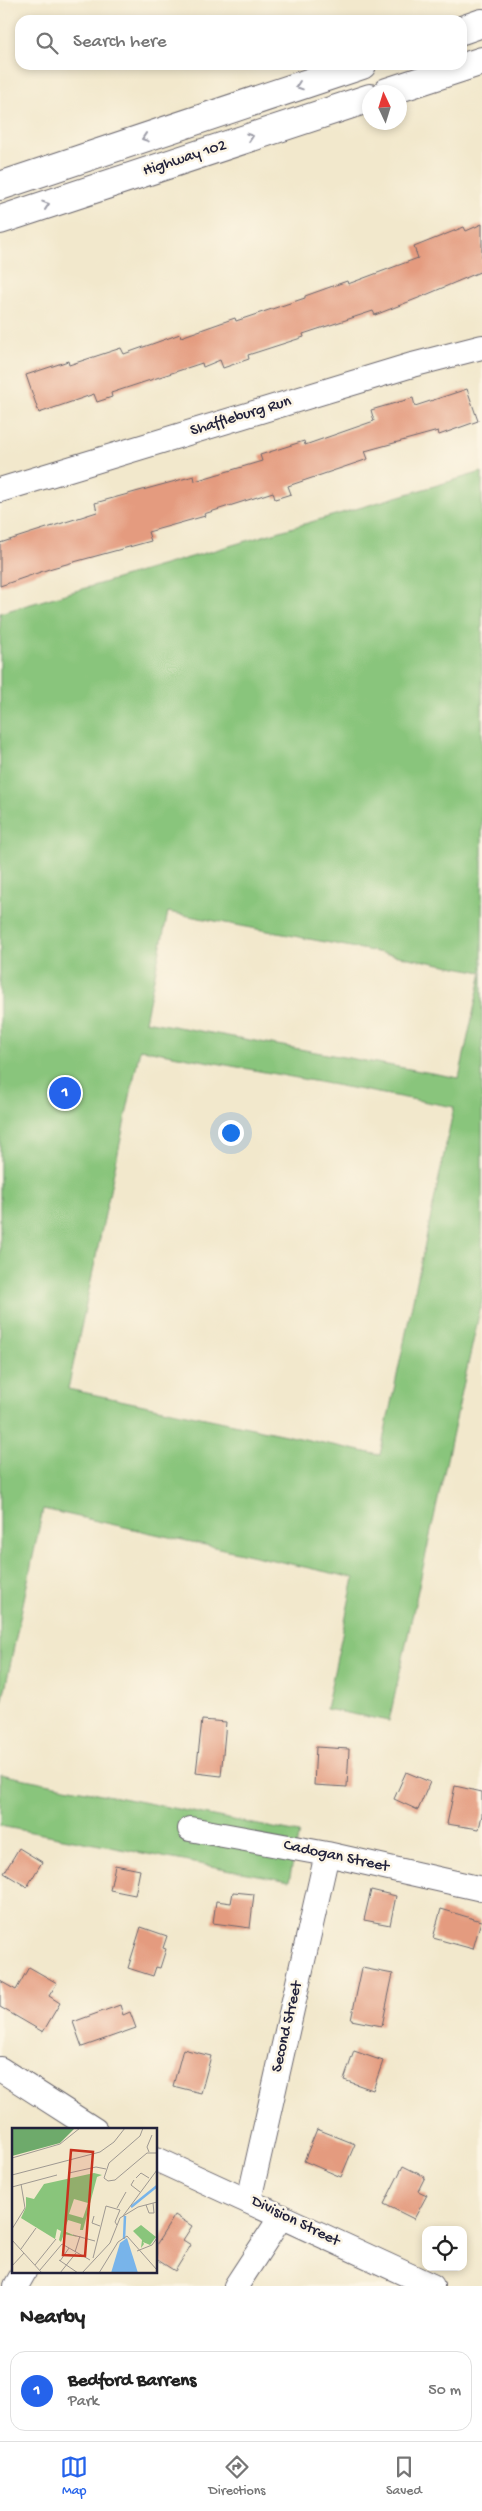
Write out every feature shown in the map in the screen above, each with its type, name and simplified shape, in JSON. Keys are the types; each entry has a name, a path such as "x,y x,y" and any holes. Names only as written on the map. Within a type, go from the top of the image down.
{"highway":[{"path":"467,28 482,23"},
{"path":"467,66 482,61"},
{"name":"Highway 102","path":"0,186 347,70"},
{"path":"407,85 454,70"},
{"name":"Highway 102","path":"0,220 362,101"}],"street":[{"name":"Shaffleburg Run","path":"0,490 412,365 482,347"},
{"name":"Cadogan Street","path":"190,1829 327,1854 482,1889"},
{"name":"Second Street","path":"249,2200 327,1854"},
{"path":"0,2069 92,2128"},
{"name":"Division Street","path":"158,2160 249,2200 281,2217 432,2286"},
{"path":"236,2286 281,2217"},
{"path":"16,2286 23,2274"}],"green space":[{"path":"482,472 482,972 482,1301 389,1721 326,1709 354,1578 43,1509 0,1713 0,613","holes":["168,912 482,972 459,1078 145,1021","140,1049 454,1107 380,1455 68,1389"]},
{"path":"0,1774 299,1833 289,1881 0,1826"}],"building":[{"path":"482,224 482,271 375,315 373,311 303,334 304,337 248,355 249,359 223,368 220,360 203,367 202,363 111,393 112,397 97,402 94,394 39,413 26,375 68,361 69,365 121,348 124,354 180,334 181,337 235,318 236,321 305,298 305,296 347,281 348,284 418,258 414,247 464,227 466,231"},
{"path":"467,389 478,421 439,435 438,431 365,451 368,459 288,486 291,494 275,499 273,492 204,514 205,516 148,532 151,541 52,568 0,586 0,543 97,512 95,503 194,476 195,481 262,461 260,455 304,441 305,445 374,421 371,410 413,398 415,406"},
{"path":"202,1720 226,1722 221,1776 196,1773"},
{"path":"316,1747 349,1749 347,1787 314,1785"},
{"path":"406,1772 430,1782 418,1810 394,1799"},
{"path":"455,1786 482,1792 482,1815 479,1829 447,1824"},
{"path":"19,1848 42,1862 27,1887 4,1873"},
{"path":"115,1865 140,1870 135,1895 110,1890"},
{"path":"371,1890 396,1896 390,1925 364,1920"},
{"path":"233,1892 254,1894 250,1928 213,1923 216,1901 231,1903"},
{"path":"441,1909 481,1921 473,1949 433,1938"},
{"path":"141,1927 167,1936 163,1948 166,1949 160,1968 156,1967 153,1976 128,1968"},
{"path":"29,1967 57,1983 49,1996 60,2003 43,2032 0,2007 0,1981 16,1990"},
{"path":"362,1968 393,1974 382,2026 351,2020"},
{"path":"120,2005 123,2015 130,2012 136,2028 82,2047 73,2022"},
{"path":"183,2049 211,2056 201,2093 173,2086"},
{"path":"354,2051 383,2061 373,2090 344,2080"},
{"path":"317,2129 355,2144 341,2177 304,2161"},
{"path":"403,2166 425,2177 418,2191 427,2195 414,2219 384,2204"},
{"path":"175,2215 192,2226 183,2240 191,2245 175,2271 158,2260 158,2242"}],"place":[{"name":"Bedford Barrens","path":"65,1093"}]}
